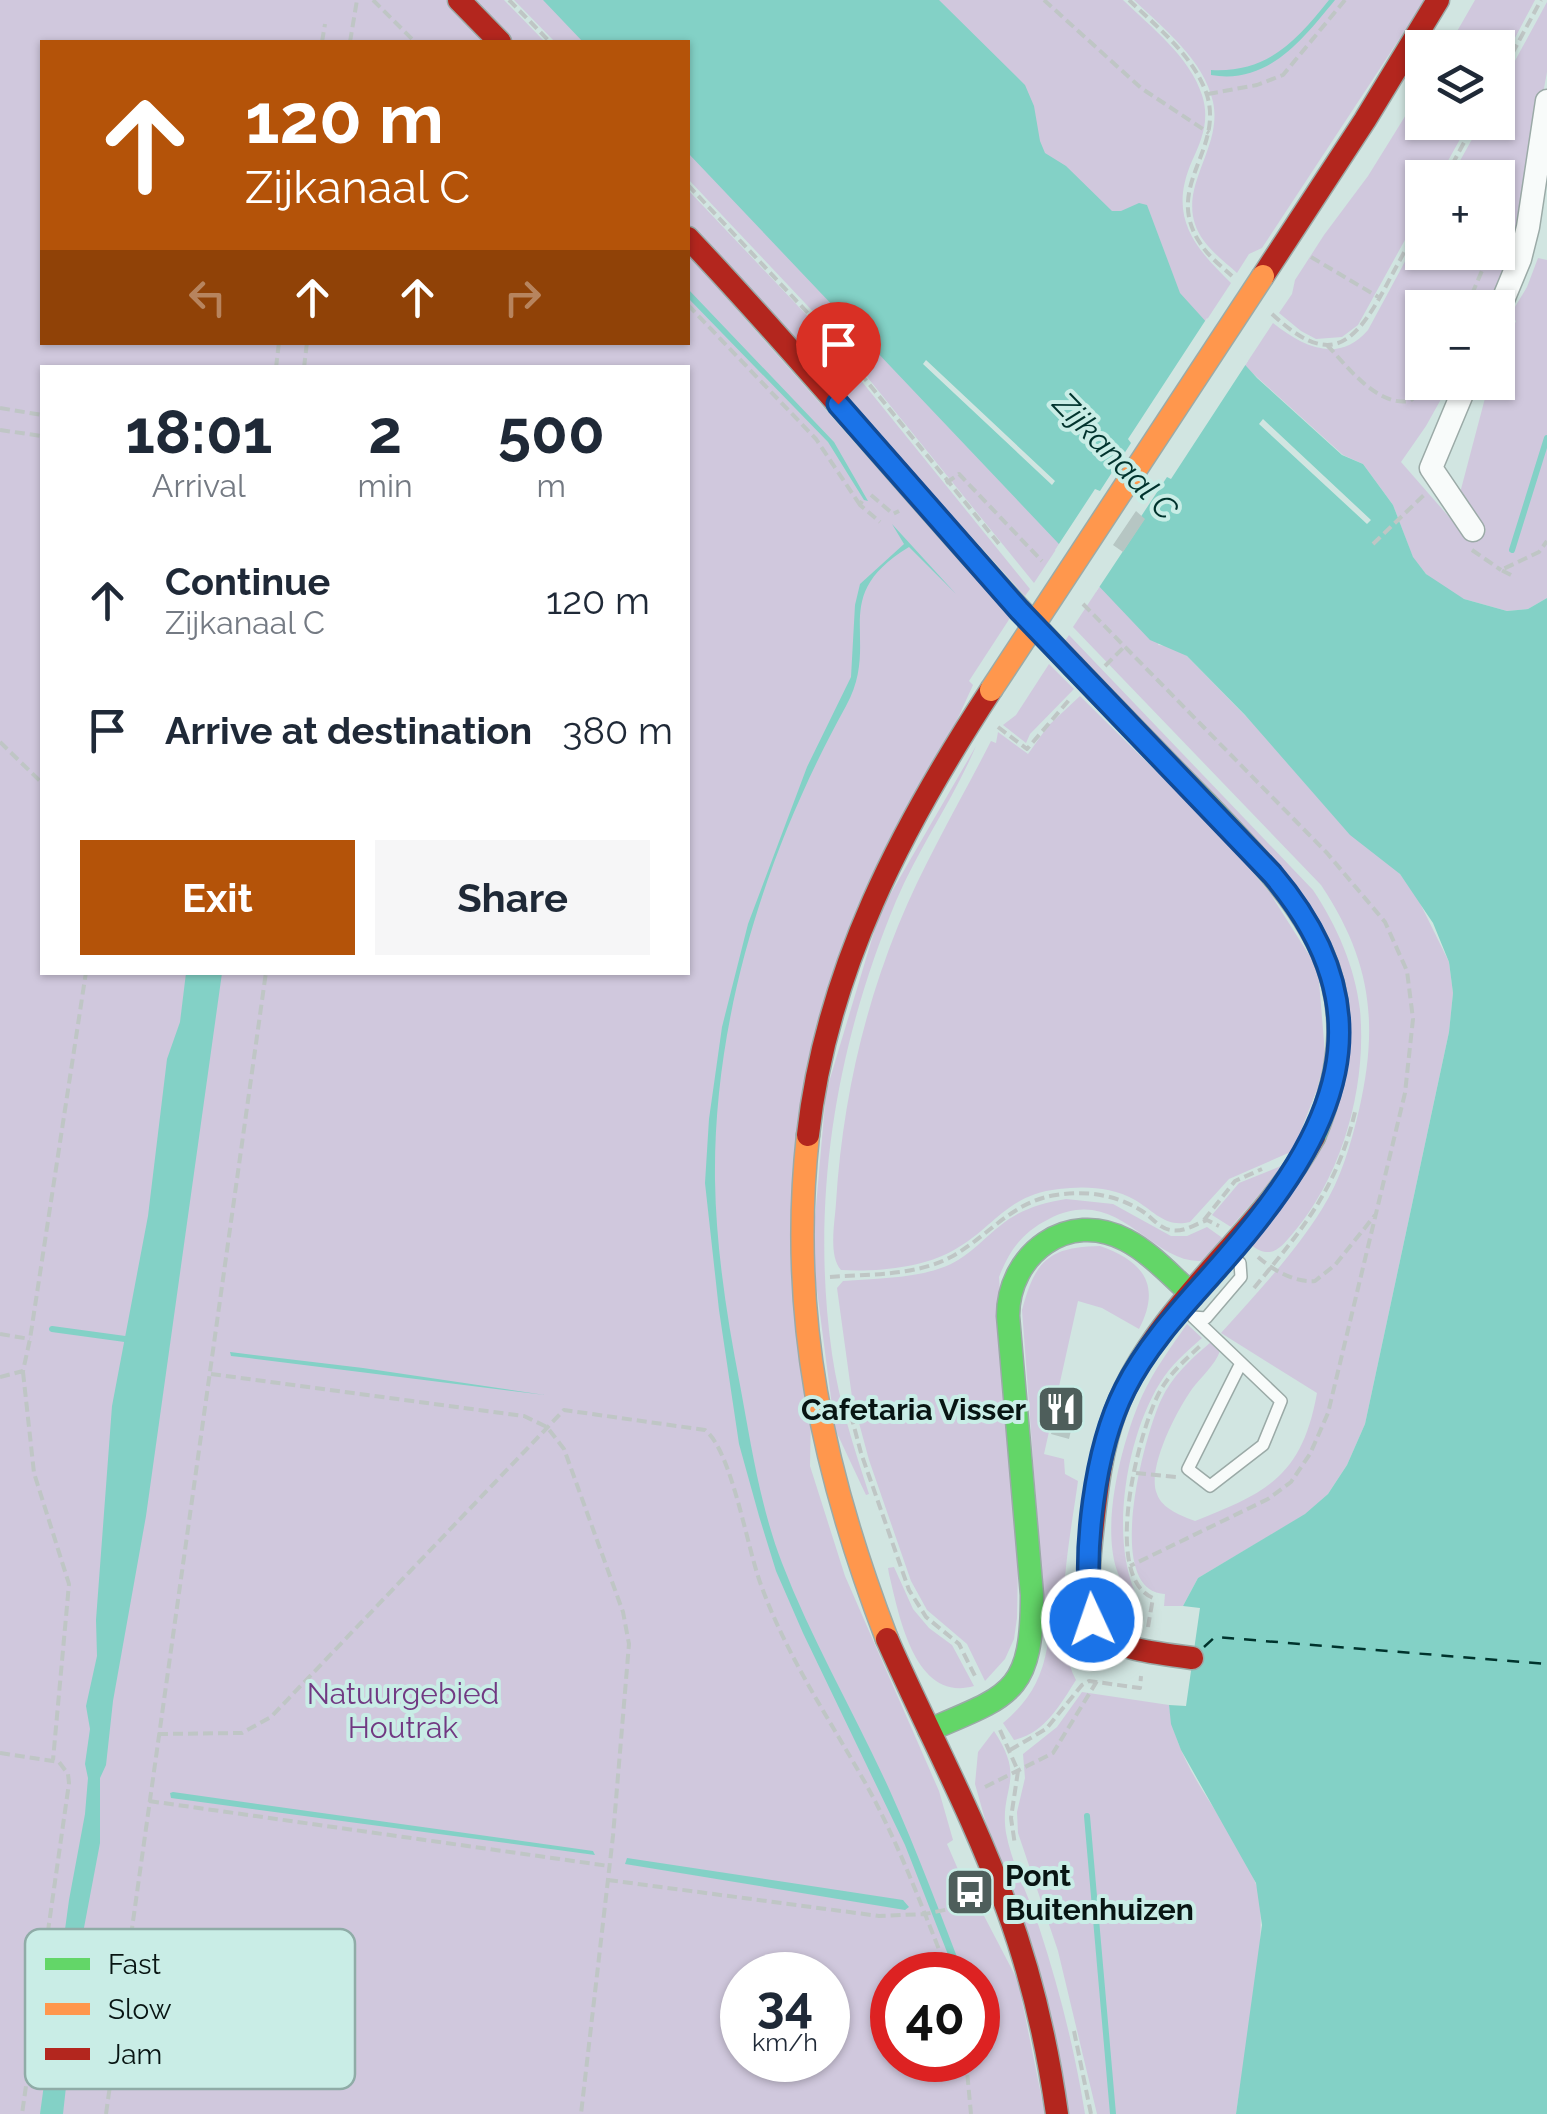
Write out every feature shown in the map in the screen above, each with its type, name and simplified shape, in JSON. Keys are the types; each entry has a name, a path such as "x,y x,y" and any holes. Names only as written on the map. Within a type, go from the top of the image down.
{"street":[{"path":"459,0 498,40"},
{"path":"1057,2114 1035,1994 1002,1895 852,1554 828,1471 805,1346 802,1189 808,1135 824,1049 862,925 908,826 991,690 1365,120 1438,0"},
{"path":"1507,290 1528,227 1547,101"},
{"path":"690,240 1019,610 1254,852 1307,918 1330,971 1339,1036 1333,1086 1322,1119 1304,1154 1234,1248 1152,1346 1124,1390 1105,1447 1089,1565 1092,1620 1101,1636 1124,1649 1192,1658"},
{"path":"1460,400 1431,468 1472,530"},
{"path":"929,1730 989,1705 1015,1683 1032,1640 1032,1595 1008,1331 1010,1293 1020,1266 1037,1245 1057,1234 1073,1229 1101,1230 1128,1241 1192,1295"}],"lane":[{"path":"1234,1248 1241,1277 1210,1316 1202,1320 1193,1318 1281,1401 1263,1445 1210,1486 1188,1468 1240,1365"}],"path":[{"path":"350,40 357,0"},
{"path":"374,0 413,40"},
{"path":"509,0 548,40"},
{"path":"1044,0 1141,88 1209,132 1206,94 1181,52 1129,0"},
{"path":"1206,94 1271,82 1283,75 1345,0"},
{"path":"1515,48 1541,0"},
{"path":"322,40 325,24"},
{"path":"690,186 805,307 948,482 959,474 1048,568"},
{"path":"1305,253 1380,298 1405,250"},
{"path":"690,307 816,439 861,503 880,522"},
{"path":"1326,345 1368,385 1391,400 1411,400"},
{"path":"0,408 40,414"},
{"path":"0,430 40,436"},
{"path":"1373,544 1439,481"},
{"path":"1511,575 1502,570 1539,552 1547,541"},
{"path":"1073,594 1124,647"},
{"path":"990,733 995,724 1027,748 1066,704"},
{"path":"0,742 40,780"},
{"path":"53,1760 68,1584 34,1473 23,1371 86,975"},
{"path":"131,1929 266,975"},
{"path":"830,1277 933,1265 967,1247 1012,1210 1054,1195 1104,1195 1127,1203 1169,1230 1182,1230 1204,1220 1234,1181 1272,1166"},
{"path":"1204,1220 1212,1221 1234,1248 1302,1281 1315,1282 1335,1265 1378,1212"},
{"path":"830,1262 830,1288"},
{"path":"1250,1292 1270,1267"},
{"path":"0,1334 30,1339"},
{"path":"845,1391 861,1454 909,1590 926,1617 959,1644 1010,1750 1046,1729 1082,1685 1097,1681 1140,1688 1153,1598 1140,1590 1127,1547 1134,1472 1159,1392 1178,1366 1211,1336"},
{"path":"0,1377 23,1371"},
{"path":"211,1374 514,1414 546,1427 570,1462 623,1612 629,1644 608,1880 581,2114"},
{"path":"158,1734 242,1732 271,1717 558,1414 568,1409 705,1430 715,1438 760,1584 782,1636 869,1789 940,1952"},
{"path":"1134,1472 1174,1478 1188,1468"},
{"path":"961,1798 1050,1756 1097,1681"},
{"path":"0,1752 53,1760 64,1767 69,1784 48,1929"},
{"path":"149,1801 609,1866"},
{"path":"608,1880 880,1916 961,1908 1002,1895"},
{"path":"968,2082 971,2114"},
{"path":"22,2114 26,2089"},
{"path":"106,2114 109,2089"}],"green space":[{"name":"Natuurgebied Houtrak","path":"0,0 446,0 485,40 40,40 40,345 690,345 690,256 1010,618 969,681 973,685 818,1025 810,1466 845,1576 939,1791 953,1840 947,1844 977,1913 982,1912 1018,1981 1045,2114 0,2114"},
{"path":"472,0 504,0 543,40 510,40"},
{"path":"514,0 1123,0 1168,43 1196,81 1205,113 1202,137 1185,181 1184,214 1196,243 1231,283 1034,583 821,320 690,181 690,40 553,40"},
{"path":"1134,0 1425,0 1262,248 1249,254 1237,273 1204,241 1195,223 1194,189 1211,138 1213,102 1201,72 1181,46"},
{"path":"1475,0 1535,0 1515,38 1515,30 1458,30"},
{"path":"1547,2 1547,72 1515,242 1515,160 1460,160 1472,140 1515,140 1515,61"},
{"path":"1405,116 1405,140 1460,140 1448,160 1405,160 1405,240 1358,325 1342,337 1316,339 1279,313 1324,235 1368,176"},
{"path":"690,192 816,325 1030,589 1025,596 690,226"},
{"path":"1538,258 1547,260 1547,598 1528,609 1507,611 1464,599 1443,588 1413,558 1393,505 1363,464 1343,455 1249,370 1158,645 1187,656 1400,874 1418,899 1449,962 1453,993 1449,1032 1365,1424 1347,1465 1328,1494 1306,1514 1198,1578 1183,1606 1164,1606 1165,1594 1146,1586 1136,1567 1133,1509 1154,1418 1176,1376 1211,1342 1220,1351 1179,1411 1159,1455 1157,1494 1173,1511 1195,1521 1243,1500 1278,1477 1302,1444 1317,1393 1221,1333 1299,1242 1335,1186 1359,1110 1369,1049 1369,1020 1360,966 1351,940 1321,885 1073,627 1273,323 1309,345 1333,349 1345,347 1368,330 1405,261 1405,270 1503,270 1494,290 1405,290 1405,400 1441,400 1401,462 1471,542 1486,531 1460,493 1485,400 1515,400 1515,307"},
{"path":"1069,635 1313,890 1349,963 1358,994 1361,1039 1360,1068 1348,1127 1311,1209 1280,1248 1270,1252 1251,1245 1293,1188 1343,983 1065,641"},
{"path":"1049,664 1074,689 1026,743 1003,725 1016,715"},
{"path":"1080,696 1254,868 1318,969 1326,1066 1293,1151 1229,1179 1190,1222 1167,1221 1117,1192 1059,1189 1041,1192 1013,1205 942,1256 899,1268 841,1270 833,1238 849,1097 864,1027 898,926 991,741 996,743 998,732 1028,754 1048,726"},
{"path":"976,746 905,881 875,955 833,1123 824,1238 826,1296 835,1372 869,1494 866,1495 835,1429 812,1252 826,1092 880,912"},
{"path":"1286,1164 1231,1227 1212,1215 1239,1183"},
{"path":"1066,1199 1113,1204 1171,1236 1187,1236 1207,1227 1224,1239 1208,1260 1188,1260 1170,1253 1117,1218 1097,1211 1074,1210 1032,1230 1008,1258 999,1277 1018,1564 1017,1618 1014,1639 1005,1659 985,1681 967,1644 927,1610 911,1581 869,1460 852,1397 837,1288 843,1281 925,1273 951,1264 1016,1215"},
{"path":"1100,1246 1137,1267 1148,1287 1149,1300 1139,1329 1102,1308 1078,1301 1044,1454 1064,1459 1065,1474 1078,1481 1063,1609 1068,1660 1076,1680 1043,1725 1014,1740 1003,1723 1032,1690 1047,1648 1022,1310 1032,1280 1046,1260 1067,1250"},
{"path":"1187,1324 1202,1338 1160,1383 1148,1405 1131,1457 1123,1514 1134,1596 1121,1579 1113,1556 1111,1529 1118,1470 1142,1396"},
{"path":"894,1567 913,1609 929,1628 952,1645 974,1686 954,1688 923,1669 898,1611 888,1568"},
{"path":"1082,1692 1169,1705 1182,1753 1256,1884 1261,1930 1259,1962 1236,2114 1097,2114 1058,1951 1018,1833 1017,1812 1025,1778 1023,1754 1057,1727"},
{"path":"994,1731 1009,1762 1006,1833 1053,1973 1085,2114 1068,2114 975,1784 978,1752"}],"water":[{"name":"Zijkanaal C","path":"543,0 939,0 1025,85 1045,153 1066,166 1112,211 1139,203 1147,205 1180,293 1257,378 1342,455 1363,464 1393,505 1413,557 1426,574 1464,599 1507,611 1528,609 1547,598 1547,2114 1236,2114 1262,1925 1256,1883 1181,1750 1169,1705 1186,1706 1200,1608 1183,1606 1198,1578 1305,1514 1328,1494 1347,1465 1365,1424 1449,1032 1453,993 1449,962 1433,923 1400,874 1350,835 1245,715 1187,656 1150,640 690,155 690,40 581,40"},
{"path":"1329,0 1335,0 1297,44 1267,66 1250,73 1211,75 1211,70 1231,70 1265,60 1305,29"},
{"path":"690,291 834,442 868,501 828,442 690,300"},
{"path":"892,524 956,594 909,547 884,566 869,584 862,602 856,682 792,817 750,935 724,1057 715,1180 731,1334 757,1475 774,1541 807,1621 900,1814 955,1952 947,1952 905,1845 776,1571 739,1444 705,1183 722,1027 748,924 807,767 851,677 860,584 904,544"},
{"path":"186,975 222,975 146,1516 113,1701 106,1765 100,1778 100,1843 84,1929 65,1929 85,1814 90,1729 86,1706 97,1656 96,1620 112,1406 148,1216 167,1059 180,1022"},
{"path":"230,1352 363,1368 545,1395 231,1356"},
{"path":"173,1792 593,1851 595,1855 171,1798"},
{"path":"627,1858 903,1900 909,1907 905,1910 625,1864"},
{"path":"43,2089 66,2089 63,2114 40,2114"}],"pier":[{"path":"1207,318 1248,361 1171,479 1167,477 1140,518 1143,521 1096,592 1055,550 1095,489 1100,491 1131,443 1128,439"},
{"path":"926,360 1055,481 1052,485 923,364"},
{"path":"1263,419 1371,520 1367,524 1259,424"}],"building":[{"path":"1136,511 1145,519 1123,552 1113,545"},
{"path":"1063,1393 1079,1396 1069,1439 1051,1434"}],"waterway":[{"path":"1512,550 1547,438"},
{"path":"52,1329 125,1339"},
{"path":"1087,1816 1113,2114"}],"ferry route":[{"path":"1204,1647 1215,1637 1547,1664"}],"traffic: fast":[{"path":"1073,666 1243,842 1302,915 1322,953 1335,992 1338,1035 1332,1083 1314,1137"},
{"path":"929,1730 980,1708 1012,1686 1028,1652 1032,1595 1008,1316 1018,1274 1045,1243 1063,1234 1083,1230 1104,1232 1144,1252 1193,1295"}],"traffic: slow":[{"path":"991,690 1263,276"},
{"path":"808,1135 803,1266 816,1392 845,1515 887,1639"}],"traffic: jam":[{"path":"459,0 498,40"},
{"path":"1263,276 1438,0"},
{"path":"690,240 1073,666"},
{"path":"808,1135 817,1074 832,1015 873,902 927,794 991,690"},
{"path":"1192,1658 1117,1642 1103,1633 1094,1619 1089,1601 1091,1542 1106,1440 1117,1407 1157,1335 1266,1206 1314,1137"},
{"path":"887,1639 1006,1906 1037,2009 1057,2114"}],"place":[{"name":"Cafetaria Visser","path":"1061,1409"},
{"name":"Pont Buitenhuizen","path":"970,1892"}],"route":[{"path":"838,404 1019,610 1292,897 1323,950 1336,994 1336,1070 1330,1099 1314,1138 1230,1254 1152,1346 1124,1390 1100,1469 1089,1565 1092,1620"}]}
